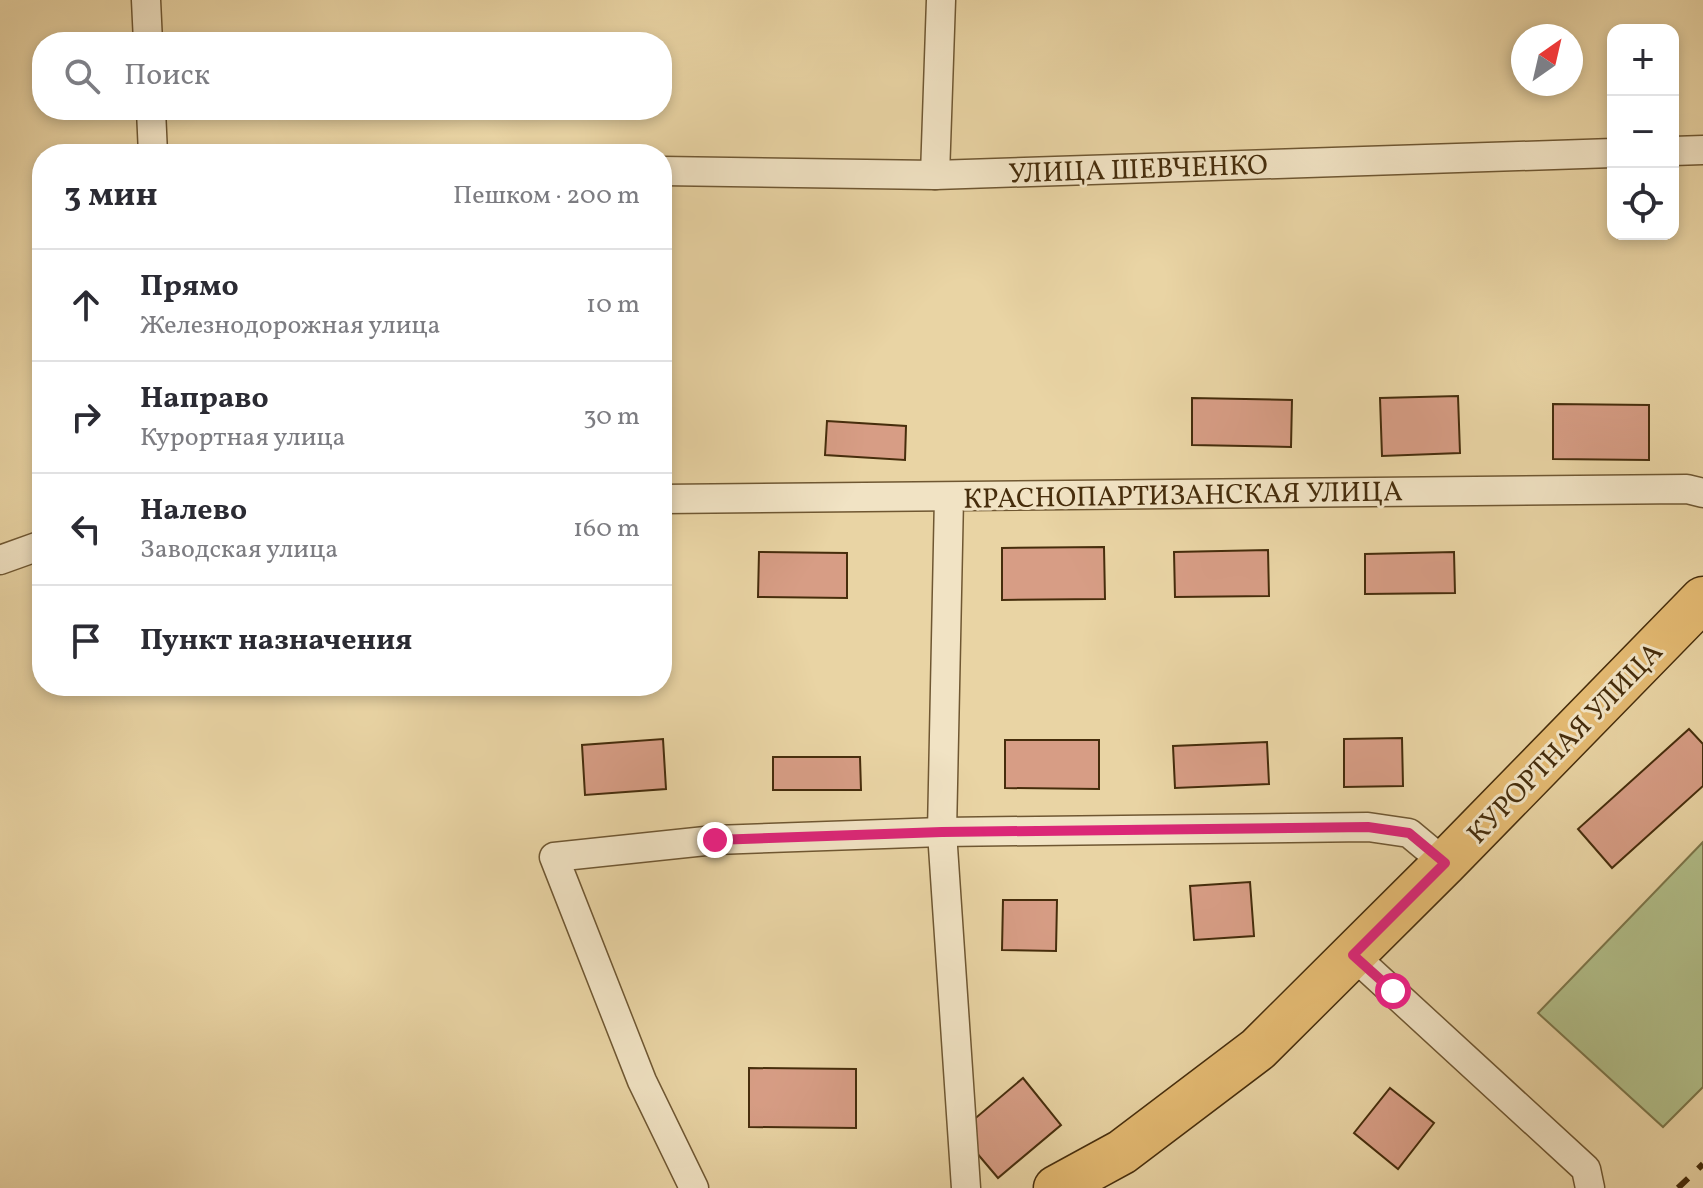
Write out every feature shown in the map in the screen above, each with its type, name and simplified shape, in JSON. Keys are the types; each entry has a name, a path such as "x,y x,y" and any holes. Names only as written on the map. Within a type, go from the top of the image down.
{"main road":[{"name":"КУРОРТНАЯ УЛИЦА","path":"1056,1188 1122,1152 1258,1049 1703,599"}],"street":[{"path":"146,0 148,32"},
{"path":"935,175 941,0"},
{"path":"151,120 153,144"},
{"path":"1679,151 1703,150"},
{"name":"УЛИЦА ШЕВЧЕНКО","path":"672,171 935,175 1607,153"},
{"name":"КРАСНОПАРТИЗАНСКАЯ УЛИЦА","path":"672,499 1687,489 1703,493"},
{"path":"949,497 942,832 966,1188"},
{"path":"0,560 32,549"},
{"path":"694,1188 642,1081 554,857 715,840 942,832 1368,827 1409,833 1445,863"},
{"path":"1353,955 1586,1169 1590,1188"}],"green space":[{"path":"1703,842 1703,1087 1663,1127 1538,1013"}],"building":[{"path":"1458,396 1460,453 1382,456 1380,398"},
{"path":"1192,398 1292,400 1291,447 1192,445"},
{"path":"1553,404 1649,405 1649,460 1553,459"},
{"path":"827,421 906,426 905,460 825,455"},
{"path":"1104,547 1105,599 1002,600 1002,548"},
{"path":"1268,550 1269,596 1175,597 1174,552"},
{"path":"759,552 847,553 847,598 758,597"},
{"path":"1454,552 1455,593 1365,594 1365,554"},
{"path":"1689,729 1703,744 1703,786 1612,868 1578,829"},
{"path":"1402,738 1403,786 1344,787 1344,739"},
{"path":"663,739 666,789 585,795 582,745"},
{"path":"1005,740 1099,740 1099,789 1005,788"},
{"path":"1267,742 1269,784 1175,788 1173,746"},
{"path":"773,757 860,757 861,790 773,790"},
{"path":"1250,882 1254,936 1194,940 1190,886"},
{"path":"1003,900 1057,900 1056,951 1002,950"},
{"path":"749,1068 856,1069 856,1128 749,1127"},
{"path":"1023,1078 1061,1125 998,1178 959,1132"},
{"path":"1390,1088 1434,1123 1398,1169 1354,1133"}],"railway":[{"path":"1678,1188 1703,1164"}],"route":[{"path":"715,840 942,832 1368,827 1409,833 1445,863 1353,955 1393,991"}]}
